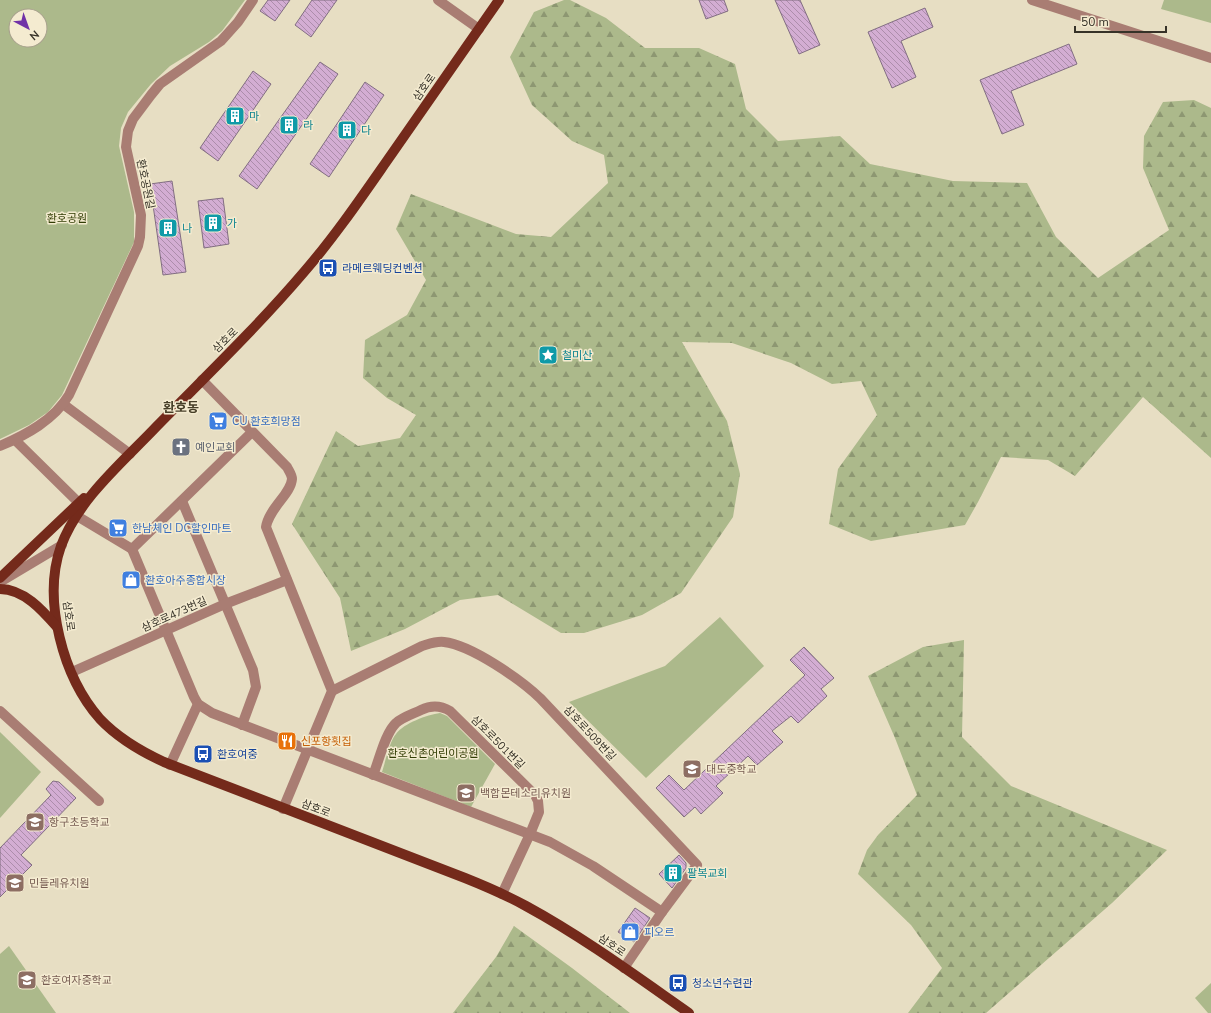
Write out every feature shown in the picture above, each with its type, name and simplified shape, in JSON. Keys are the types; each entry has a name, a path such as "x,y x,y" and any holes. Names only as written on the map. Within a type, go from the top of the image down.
{"main road":[{"name":"삼호로","path":"499,0 328,243 266,315 105,480 77,516 62,544 56,563 55,608 58,627 62,644 72,672 90,706 111,729 135,748 170,765 465,878 502,894 556,923 689,1013"},
{"path":"0,578 130,454"},
{"path":"0,588 16,592 27,599 39,608 58,627"}],"street":[{"name":"환호공원길","path":"0,446 15,440 44,422 63,404 69,395 138,246 141,215 126,147 128,131 134,119 150,95 160,84 221,41 238,22 253,0"},
{"path":"438,0 479,29"},
{"path":"1032,0 1211,58"},
{"path":"202,380 287,467 291,474 292,481 289,488 271,513 267,520 266,526 332,691 306,750 284,809"},
{"path":"63,404 130,454"},
{"path":"132,548 252,432"},
{"path":"15,440 79,503"},
{"path":"182,500 253,670 256,687 242,725"},
{"path":"77,516 132,548 198,704 212,713 242,725 550,842 593,866 662,912"},
{"path":"0,582 62,544"},
{"name":"삼호로473번길","path":"72,672 225,604 287,580"},
{"name":"삼호로509번길","path":"332,691 422,646 442,642 462,647 478,655 516,678 540,698 697,865 662,912 624,968"},
{"path":"170,765 198,704"},
{"name":"삼호로501번길","path":"374,775 387,737 395,724 427,708 435,706 443,707 450,711 535,795 540,806 530,834 502,894"},
{"path":"0,711 99,801"}],"green space":[{"name":"환호공원","path":"0,0 245,0 222,31 209,42 170,66 151,84 128,112 121,128 119,146 134,212 134,242 62,395 48,412 29,425 0,439"},
{"path":"564,0 570,0 606,18 645,48 699,48 735,64 746,109 778,141 840,136 870,164 953,181 1027,183 1056,237 1098,278 1169,230 1143,168 1144,136 1163,102 1194,100 1211,108 1211,458 1143,397 1075,476 1048,460 1001,457 965,525 871,541 829,524 838,469 877,415 861,381 832,384 791,363 732,343 682,342 727,421 740,474 733,517 681,593 642,615 584,633 561,633 498,595 460,600 405,629 351,651 340,598 292,524 336,431 358,446 400,438 416,415 387,398 363,378 365,340 407,315 426,280 396,229 411,194 516,234 551,237 608,183 604,155 572,141 532,105 510,57 534,12"},
{"path":"1164,0 1211,0 1211,23 1161,9"},
{"path":"720,617 764,666 646,778 569,702 665,666"},
{"path":"964,640 962,737 1011,786 1167,850 1112,903 986,1013 908,1013 942,968 911,925 858,874 867,850 878,835 917,795 895,738 868,676 923,647"},
{"name":"환호신촌어린이공원","path":"440,713 447,716 495,764 471,807 382,772 392,741 400,730 404,726 416,720"},
{"path":"0,732 41,772 0,818"},
{"path":"514,926 630,1013 453,1013 496,957"},
{"path":"9,946 56,1013 0,1013 0,954"},
{"path":"1211,983 1211,1013 1208,1013 1195,998"}],"building":[{"path":"268,0 290,0 275,21 260,11"},
{"path":"312,0 337,0 311,37 295,25"},
{"path":"699,0 724,0 728,11 706,19"},
{"path":"775,0 800,0 820,45 799,54"},
{"path":"925,8 933,27 901,41 916,77 892,88 868,32"},
{"path":"1069,44 1077,64 1011,91 1024,125 1002,134 980,80"},
{"name":"라","path":"320,62 338,74 257,189 239,176"},
{"name":"마","path":"253,71 271,84 218,161 200,148"},
{"name":"다","path":"365,82 384,95 329,177 310,164"},
{"name":"나","path":"172,181 186,272 163,275 150,184"},
{"name":"가","path":"223,198 229,244 204,248 198,201"},
{"path":"804,647 834,678 821,689 827,696 798,723 791,716 772,731 783,742 757,765 748,756 716,786 723,793 701,814 695,807 684,817 656,788 669,775 684,790 805,675 790,660"},
{"path":"53,781 59,782 76,798 21,855 32,865 0,897 0,848 51,795 46,789"},
{"name":"팔복교회","path":"679,855 686,863 686,868 672,888 659,874"},
{"path":"635,908 650,918 634,942 618,932"}],"place":[{"name":"마","path":"235,116"},
{"name":"라","path":"289,125"},
{"name":"다","path":"347,130"},
{"name":"가","path":"213,223"},
{"name":"나","path":"168,228"},
{"name":"라메르웨딩컨벤션","path":"328,268"},
{"name":"철미산","path":"548,355"},
{"name":"CU 환호희망점","path":"218,421"},
{"name":"예인교회","path":"181,447"},
{"name":"한남체인 DC할인마트","path":"118,528"},
{"name":"환호아주종합시장","path":"131,580"},
{"name":"신포항횟집","path":"287,741"},
{"name":"환호여중","path":"203,754"},
{"name":"대도중학교","path":"692,769"},
{"name":"백합몬테소리유치원","path":"466,793"},
{"name":"항구초등학교","path":"35,822"},
{"name":"팔복교회","path":"673,873"},
{"name":"민들레유치원","path":"15,883"},
{"name":"피오르","path":"630,932"},
{"name":"환호여자중학교","path":"27,980"},
{"name":"청소년수련관","path":"678,983"}],"district":[{"name":"환호동","path":"181,407"}]}
